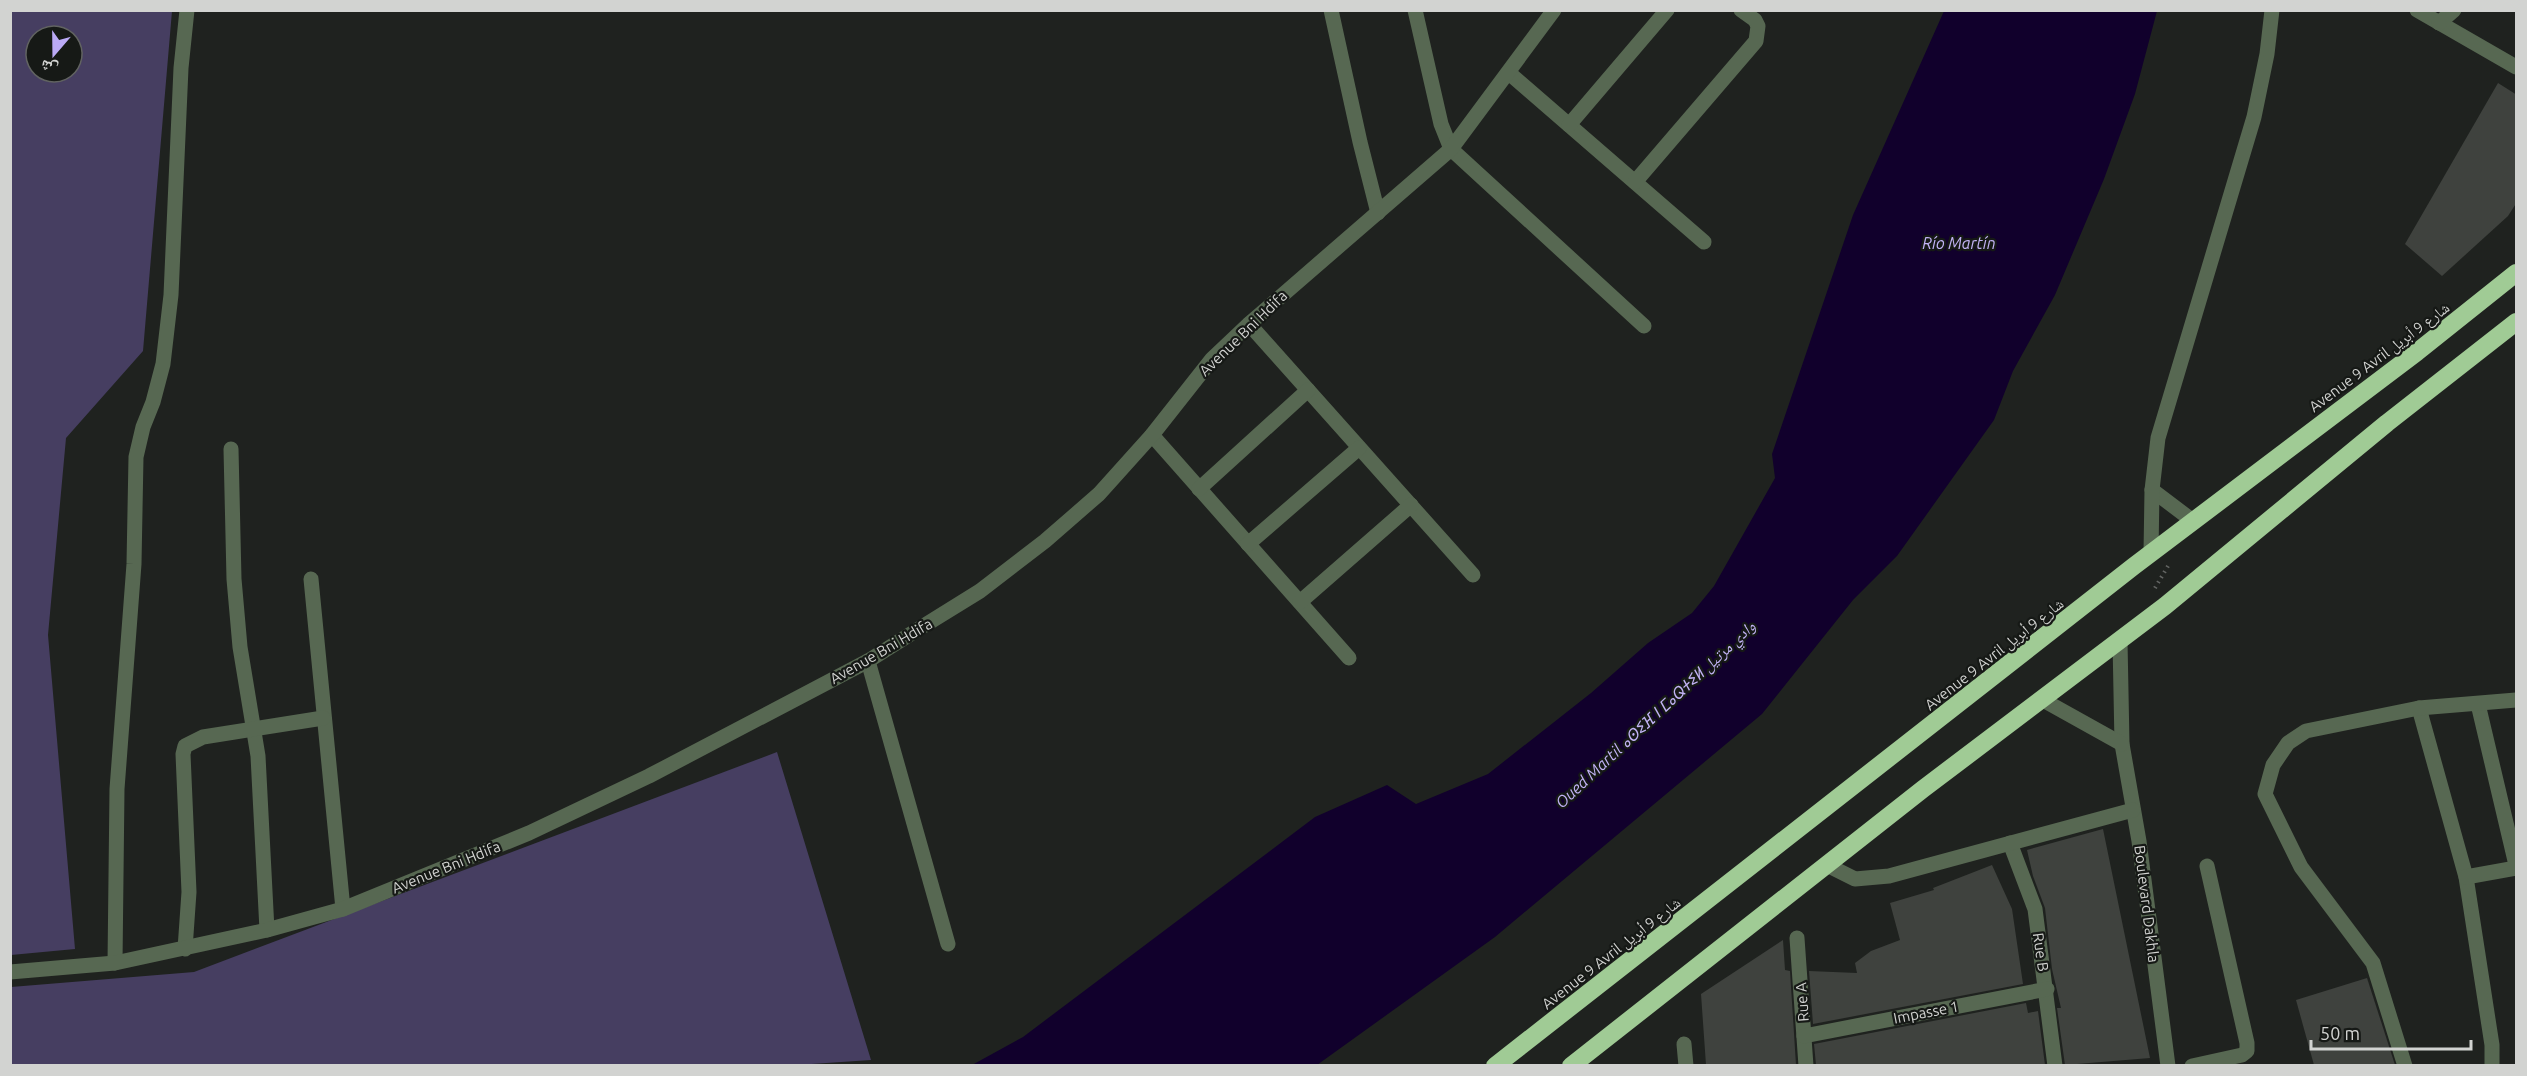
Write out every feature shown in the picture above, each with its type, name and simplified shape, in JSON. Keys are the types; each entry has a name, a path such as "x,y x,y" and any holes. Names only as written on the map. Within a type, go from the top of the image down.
{"highway":[{"name":"Avenue 9 Avril شارع 9 أبريل","path":"1495,1065 2158,559 2193,521 2417,352 2517,273"},
{"path":"1571,1065 1923,789 2165,606 2387,423 2517,322"}],"street":[{"path":"115,963 117,789 134,564 136,457 163,364 171,295 181,68 187,10"},
{"path":"1332,10 1360,142 1378,213"},
{"path":"1415,10 1435,101 1451,149 1644,326"},
{"name":"Avenue Bni Hdifa","path":"10,972 115,963 267,930 343,909 529,833 639,781 868,661 980,591 1045,541 1099,494 1152,435 1212,359 1249,324 1451,149 1554,10"},
{"path":"1569,125 1667,10"},
{"path":"1635,182 1755,41 1758,26 1755,20 1741,10"},
{"path":"2158,559 2152,490 2158,438 2254,117 2267,54 2272,10"},
{"path":"2417,10 2517,67"},
{"path":"2439,23 2454,10"},
{"path":"1509,73 1704,242"},
{"path":"1249,324 1473,575"},
{"path":"1199,489 1308,390"},
{"path":"1152,435 1349,658"},
{"path":"1248,544 1359,448"},
{"path":"231,449 234,579 240,647 258,756 267,930"},
{"path":"2152,490 2193,521"},
{"path":"1300,602 1411,505"},
{"path":"311,579 343,909"},
{"name":"Boulevard Dakhla","path":"2120,641 2122,744 2168,1065"},
{"path":"868,661 948,944"},
{"path":"2405,1065 2373,963 2301,867 2265,794 2273,765 2288,743 2306,731 2420,708 2517,699"},
{"path":"2043,700 2122,744"},
{"path":"2466,877 2517,866 2478,704"},
{"path":"2420,708 2466,877 2492,1045 2492,1065"},
{"path":"185,949 189,892 183,754 185,746 203,737 254,727 323,718"},
{"path":"1827,865 1855,879 1889,876 2133,810"},
{"name":"Rue B","path":"2010,843 2035,909 2055,1065"},
{"path":"2192,1065 2242,1055 2247,1051 2207,866"},
{"name":"Rue A","path":"1797,938 1806,1065"},
{"name":"Impasse 1","path":"1804,1036 2047,989"},
{"path":"1684,1044 1686,1065"}],"path":[{"path":"2158,559 2171,559 2155,588 2165,606"}],"shaded area":[{"path":"11,10 172,11 143,351 66,438 48,635 75,949 11,955"},
{"path":"777,752 871,1060 782,1066 11,1066 11,987 194,972"}],"water":[{"name":"Río Martín","path":"1944,11 2157,11 2135,94 2104,179 2055,295 2013,371 1994,420 1897,556 1853,600 1762,714 1495,937 1317,1065 972,1065 1023,1037 1315,817 1387,785 1416,804 1488,774 1591,693 1648,643 1692,613 1714,586 1775,478 1772,454 1853,215"}],"building":[{"path":"2498,83 2517,95 2517,202 2508,216 2442,276 2405,244"},
{"path":"2103,829 2150,1058 2065,1065 2057,1008 2061,1008 2052,969 2045,908 2033,876 2027,850"},
{"path":"1992,865 2012,909 2023,984 1813,1024 1809,971 1857,973 1855,963 1871,951 1900,940 1890,903 1934,890 1933,888"},
{"path":"1783,940 1785,970 1790,971 1796,1065 1706,1065 1701,994"},
{"path":"2367,978 2395,1065 2314,1065 2296,1000"},
{"path":"2026,1003 2028,1013 2038,1011 2045,1065 1816,1065 1814,1044"}],"water label":[{"name":"Oued Martil ⴰⵙⵉⴼ ⵏ ⵎⴰⵕⵜⵉⵍ وادي مرتيل","path":"1655,714"}]}
